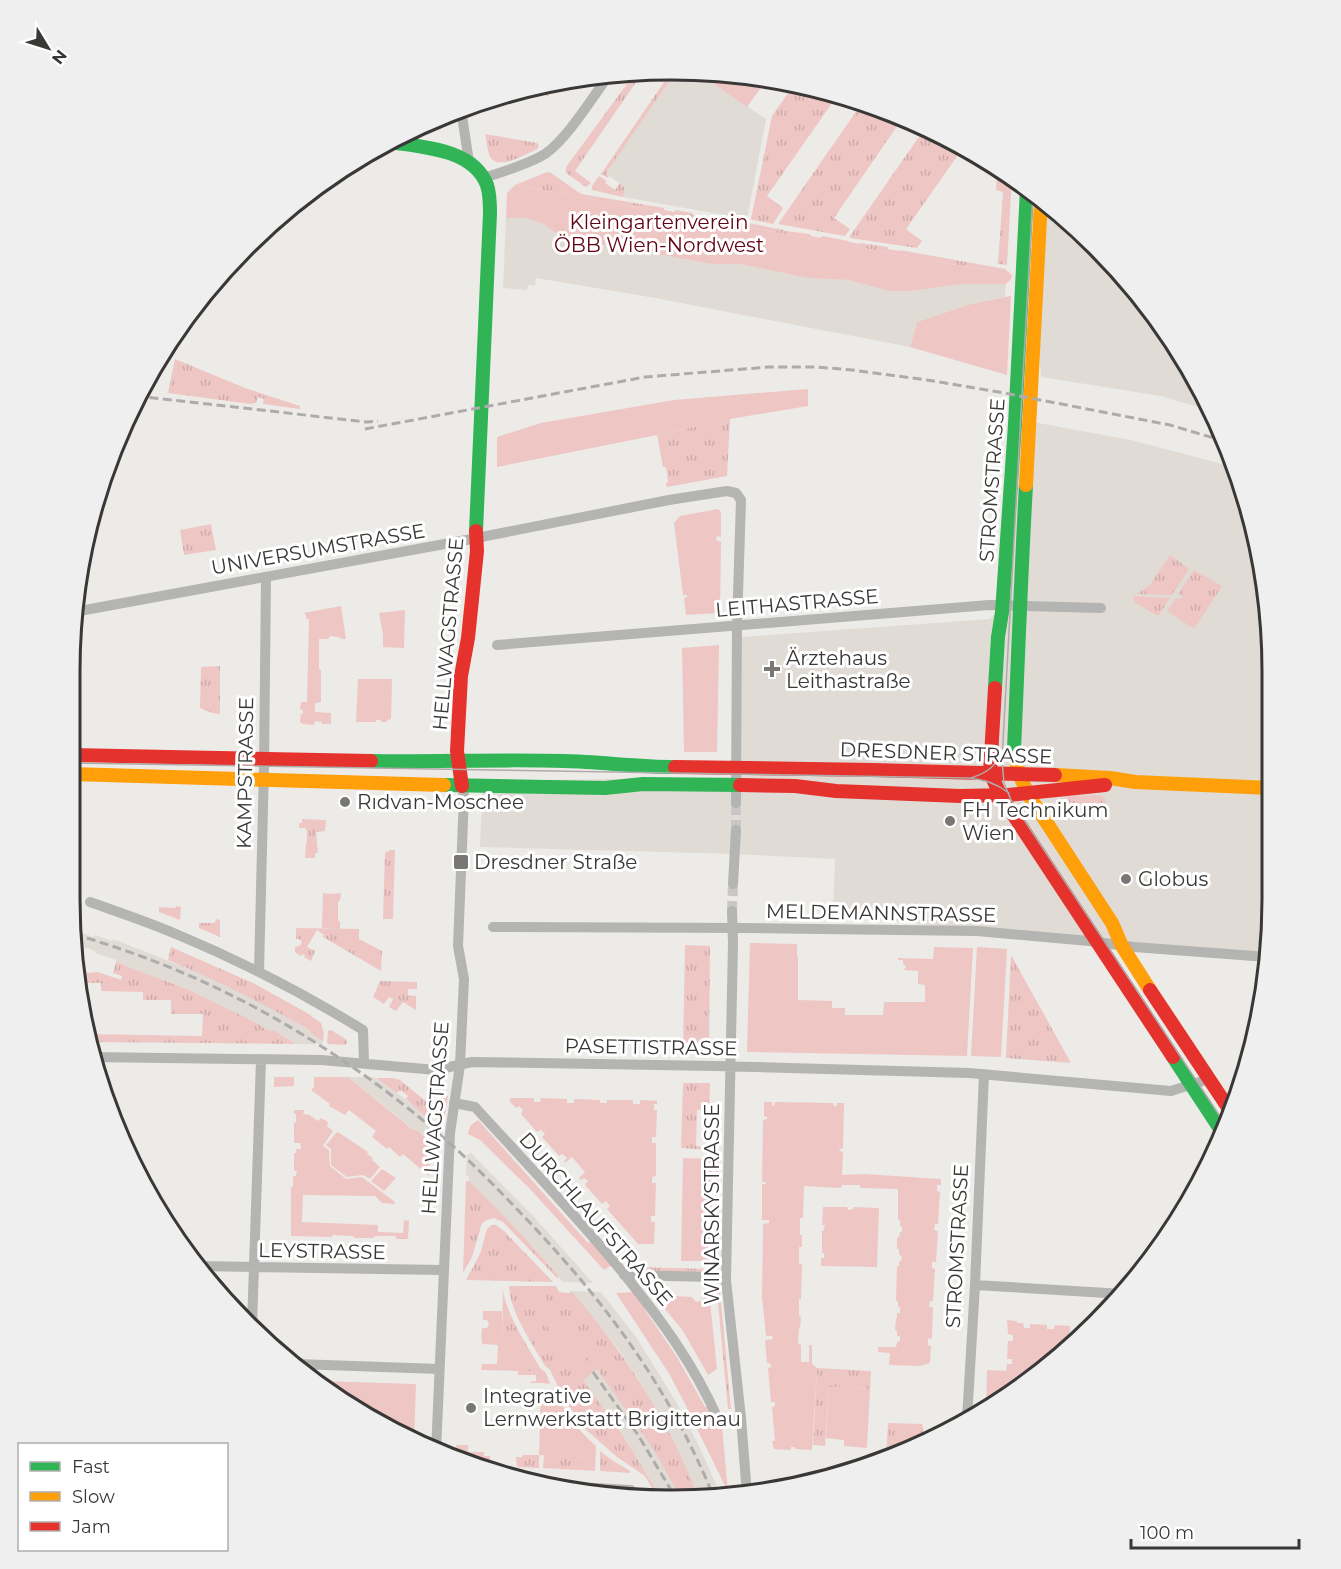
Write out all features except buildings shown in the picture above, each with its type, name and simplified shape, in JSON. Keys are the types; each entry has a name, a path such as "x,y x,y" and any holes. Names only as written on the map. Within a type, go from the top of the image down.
{"main road":[{"path":"402,144 460,157 481,172 484,178"},
{"name":"HELLWAGSTRASSE","path":"462,786 457,751 461,676 468,638 477,551 479,435 490,213 489,194 484,178"},
{"name":"STROMSTRASSE","path":"990,773 1015,424 1027,200"},
{"name":"STROMSTRASSE","path":"1040,210 1019,605 1014,748 1019,774 1028,794 1112,923 1122,946 1225,1103"},
{"name":"DRESDNER STRASSE","path":"80,755 459,762 482,760 607,762 644,767 1019,774 1262,788"},
{"path":"990,773 1001,796 1097,943 1218,1121"},
{"name":"DRESDNER STRASSE","path":"80,774 462,786 613,788 643,784 795,786 836,791 960,796 1028,794 1135,782"}],"street":[{"path":"484,178 541,156 553,148 602,84"},
{"path":"462,118 469,162"},
{"name":"UNIVERSUMSTRASSE","path":"83,610 727,491 736,493 741,500 736,626"},
{"name":"KAMPSTRASSE","path":"259,971 266,577"},
{"name":"LEITHASTRASSE","path":"497,645 1002,605 1101,608"},
{"path":"736,626 736,803"},
{"name":"HELLWAGSTRASSE","path":"436,1442 450,1133 460,1065 464,979 458,946 464,796 462,786"},
{"path":"733,884 735,830"},
{"path":"90,902 174,933 259,971 330,1009 363,1030 364,1063"},
{"name":"WINARSKYSTRASSE","path":"732,911 726,1280 746,1484"},
{"name":"MELDEMANNSTRASSE","path":"493,927 976,931 1122,946 1258,956"},
{"name":"PASETTISTRASSE","path":"102,1057 322,1060 436,1070 472,1062 984,1074 1172,1091 1209,1079"},
{"path":"252,1315 261,1060"},
{"name":"STROMSTRASSE","path":"968,1409 984,1074"},
{"name":"DURCHLAUFSTRASSE","path":"454,1103 475,1107 595,1238 651,1307 675,1341 718,1419 720,1421 741,1418"},
{"name":"LEYSTRASSE","path":"209,1266 443,1270"},
{"path":"624,1275 713,1277 726,1280"},
{"path":"975,1285 1110,1293"},
{"path":"308,1364 439,1369"}],"shaded area":[{"path":"670,80 710,81 766,119 747,219 623,197 625,187 605,173"},
{"path":"1037,208 1060,226 1115,281 1162,342 1200,408 1161,396 1041,377 1034,277"},
{"path":"506,218 527,218 543,224 559,235 577,240 712,264 740,264 807,278 848,280 911,291 962,284 1006,284 1005,297 971,304 917,322 910,347 655,298 536,278 535,286 528,285 527,290 503,288"},
{"path":"1022,420 1131,440 1224,464 1250,555 1260,632 1262,898 1258,955 977,931 833,913 835,859 480,847 483,781 741,777 742,637 990,619 1006,603"},
{"path":"81,933 112,941 113,939 202,974 308,1029 323,1041 322,1044 296,1044 275,1031 267,1030 189,990 116,962 82,946"},
{"path":"348,1077 374,1077 405,1099 431,1121 430,1142 418,1131"},
{"path":"470,1152 534,1217 593,1283 563,1282 538,1252 469,1181 466,1174 467,1154 469,1155"},
{"path":"571,1291 601,1292 636,1337 678,1405 717,1487 695,1489 673,1441 639,1380 617,1347"},
{"path":"597,1368 653,1449 676,1490 656,1489 624,1437 582,1379"}],"green space":[{"path":"665,80 670,80 606,173 608,178 601,174"},
{"path":"629,81 637,81 575,171 591,183 586,187 566,173 566,167"},
{"path":"710,81 761,87 747,107"},
{"path":"789,92 832,103 767,196 783,208 773,224 751,219 772,116"},
{"path":"857,110 898,125 834,218 850,229 845,236 778,224"},
{"path":"485,134 537,143 539,146 513,160 495,161 490,156"},
{"path":"920,135 958,155 906,229 922,241 917,248 850,238"},
{"path":"547,172 581,194 664,208 664,210 674,212 676,210 693,215 731,220 731,222 742,224 743,222 810,234 821,238 822,236 859,244 888,247 888,249 1005,269 1012,275 515,185"},
{"path":"599,176 615,190 620,183 625,188 623,197 592,190"},
{"path":"997,178 1011,188 1007,265 998,264 1003,192 996,190"},
{"name":"Kleingartenverein ÖBB Wien-Nordwest","path":"515,185 1012,275 1006,284 962,284 911,291 891,291 848,280 807,278 740,264 712,264 577,240 559,235 543,224 527,218 506,218 507,193"},
{"path":"1011,296 1007,375 910,347 917,322 971,304"},
{"path":"175,359 245,388 300,406 300,409 263,404 264,399 258,397 256,403 251,404 168,393"},
{"path":"808,389 808,406 730,419 497,467 497,437 541,423 674,400"},
{"path":"730,419 727,476 667,487 666,467 663,467 657,435"},
{"path":"718,509 721,512 721,537 717,536 716,540 721,542 720,613 686,615 684,598 687,595 683,595 674,523 680,516"},
{"path":"211,524 216,550 184,555 180,530"},
{"path":"1170,555 1189,569 1172,595 1137,594 1149,586"},
{"path":"1194,570 1222,586 1194,629 1167,611 1175,599 1183,598 1178,594"},
{"path":"1134,596 1170,598 1158,616 1134,602"},
{"path":"341,606 346,639 330,636 328,639 319,639 321,702 315,703 315,712 331,713 331,724 315,721 314,725 303,724 300,722 303,710 300,709 301,702 307,702 309,619 306,619 304,613"},
{"path":"405,610 404,648 383,647 379,613"},
{"path":"719,645 717,752 684,752 682,648"},
{"path":"220,666 220,714 200,708 201,667"},
{"path":"358,679 392,679 391,719 387,722 376,720 376,722 356,722"},
{"path":"1100,795 1104,798 1106,805 1071,804 1064,796"},
{"path":"302,819 326,820 325,831 316,832 318,853 315,853 315,858 305,858 307,832 306,828 299,828"},
{"path":"395,850 393,919 383,919 385,853"},
{"path":"323,893 341,893 340,901 338,901 340,929 322,928"},
{"path":"176,906 181,907 180,920 159,912 159,907 176,908"},
{"path":"216,919 220,920 220,937 199,928 199,923 215,923"},
{"path":"296,928 359,929 359,939 382,951 381,971 323,937 324,935 317,930 307,947 315,951 311,961 303,954 301,956 295,952 295,947 300,946 302,942 296,939"},
{"path":"750,943 797,944 798,1000 832,1001 832,1008 845,1008 845,1015 883,1015 884,1002 925,1002 925,985 918,984 918,971 904,970 906,966 903,960 898,960 898,958 933,959 934,947 973,948 967,1056 747,1052"},
{"path":"685,945 710,946 709,1052 683,1052"},
{"path":"171,947 255,984 307,1013 321,1023 323,1041 308,1029 256,1001 168,960"},
{"path":"977,947 1007,949 1001,1057 971,1056"},
{"path":"1011,955 1071,1063 1006,1058"},
{"path":"116,962 189,990 267,1030 275,1031 296,1044 98,1042 96,1034 202,1036 203,1014 171,1014 171,1000 143,1000 143,992 101,991 101,983 86,983 85,972 98,972 121,980 122,976 113,973"},
{"path":"380,981 417,982 417,989 408,989 408,995 416,996 416,1010 403,1002 396,1011 389,1007 393,999 389,997 384,1004 373,997"},
{"path":"331,1030 347,1040 347,1043 345,1045 328,1044 328,1031"},
{"path":"274,1077 294,1077 294,1086 274,1087"},
{"path":"314,1077 348,1077 412,1129 418,1131 430,1142 429,1176 403,1154 400,1157 372,1137 376,1131 349,1110 345,1115 329,1106 330,1104 311,1090 314,1087"},
{"path":"376,1078 400,1080 428,1103 431,1111 430,1121 406,1099 408,1096 400,1090 397,1093"},
{"path":"683,1083 710,1083 709,1110 697,1110 696,1146 708,1148 708,1150 681,1148"},
{"path":"440,1095 448,1096 444,1121 438,1122"},
{"path":"510,1098 534,1098 534,1102 540,1102 541,1098 567,1099 567,1103 574,1103 574,1099 600,1100 600,1103 607,1103 607,1100 633,1100 633,1104 640,1104 640,1100 657,1101 657,1104 654,1104 654,1110 657,1110 656,1137 652,1137 652,1143 656,1143 656,1176 652,1177 652,1183 656,1183 655,1216 651,1216 651,1222 655,1222 654,1244 638,1244 607,1209 610,1206 606,1201 602,1204 585,1185 588,1181 579,1178 585,1172 572,1157 565,1163 567,1158 562,1154 559,1156 542,1137 545,1134 541,1130 537,1132 521,1114 523,1110 519,1106 516,1108 510,1102"},
{"path":"764,1102 772,1102 774,1106 775,1102 833,1103 834,1106 837,1106 837,1103 844,1103 843,1148 839,1149 843,1152 842,1175 865,1174 941,1179 941,1185 937,1185 937,1191 940,1192 938,1224 935,1224 934,1230 938,1231 936,1262 932,1262 932,1268 935,1269 933,1301 930,1301 929,1307 933,1307 932,1338 928,1339 928,1345 931,1346 930,1363 920,1366 889,1365 890,1353 878,1352 878,1347 896,1347 897,1342 900,1341 900,1336 897,1336 895,1330 897,1313 900,1313 898,1301 896,1301 897,1266 902,1256 899,1255 899,1249 897,1249 897,1238 902,1232 900,1220 898,1220 898,1189 860,1188 860,1185 842,1185 841,1188 804,1186 803,1218 800,1218 802,1247 799,1247 799,1264 802,1264 798,1344 801,1345 801,1362 809,1362 809,1345 812,1345 812,1364 817,1368 812,1450 795,1449 795,1447 791,1447 791,1450 774,1449 772,1441 775,1441 772,1407 775,1406 775,1402 771,1402 768,1368 771,1367 770,1363 767,1363 765,1340 773,1339 772,1336 766,1336 762,1297 763,1224 769,1223 769,1220 762,1220 762,1184 766,1184 762,1182 763,1120 767,1119 764,1116"},
{"path":"294,1110 305,1110 303,1113 306,1115 318,1121 321,1118 328,1122 327,1126 333,1131 323,1146 329,1150 330,1166 346,1179 362,1177 395,1202 394,1204 382,1203 375,1196 303,1195 302,1222 378,1225 378,1232 403,1233 404,1220 409,1221 408,1239 397,1239 395,1236 355,1238 333,1235 332,1237 291,1236 291,1187 293,1187 293,1176 296,1176 297,1171 294,1171 294,1153 296,1149 301,1149 300,1143 294,1143 296,1114"},
{"path":"478,1120 588,1243 591,1241 612,1265 604,1270 529,1188 480,1140 468,1134 470,1126"},
{"path":"338,1132 368,1152 367,1154 380,1167 370,1179 363,1175 347,1177 331,1165 331,1149 326,1145"},
{"path":"683,1158 712,1159 711,1261 681,1261"},
{"path":"716,1162 719,1162 717,1263 714,1263"},
{"path":"382,1169 396,1178 384,1191 371,1181"},
{"path":"466,1181 469,1181 504,1216 559,1277 557,1278 503,1222 494,1218 482,1223 472,1257 463,1273"},
{"path":"823,1207 847,1207 848,1210 854,1207 879,1208 877,1267 821,1266 821,1258 824,1258 824,1253 822,1253 822,1231 825,1225 822,1225"},
{"path":"492,1225 504,1231 553,1282 466,1280 480,1254 487,1229"},
{"path":"635,1267 709,1269 709,1273 635,1271"},
{"path":"509,1286 556,1286 559,1292 569,1293 571,1291 600,1326 651,1400 673,1440 695,1489 676,1490 653,1449 597,1369 583,1380 624,1437 656,1489 653,1489 645,1476 617,1457 584,1428 564,1399 550,1370 545,1366 522,1327 510,1296"},
{"path":"540,1289 549,1304 538,1313 523,1290"},
{"path":"503,1291 514,1322 540,1368 546,1373 550,1384 542,1383 542,1372 518,1371 502,1339"},
{"path":"635,1292 647,1307 645,1310 677,1357 705,1407 708,1406 722,1426 727,1486 725,1486 670,1375 616,1293"},
{"path":"717,1292 720,1292 731,1409 728,1409"},
{"path":"660,1295 692,1297 696,1302 705,1297 710,1301 717,1369 708,1375 683,1331 657,1299"},
{"path":"483,1311 502,1311 502,1339 521,1340 519,1371 543,1372 542,1383 530,1383 536,1381 536,1375 518,1375 518,1371 481,1370 482,1364 497,1364 498,1345 482,1344 482,1328 487,1328 489,1325 487,1320 483,1320"},
{"path":"550,1311 555,1311 590,1356 576,1366 541,1318"},
{"path":"1007,1320 1023,1323 1024,1328 1030,1328 1030,1324 1047,1325 1047,1329 1054,1329 1055,1325 1070,1326 1070,1334 1060,1343 986,1398 987,1370 1006,1371 1007,1364 1012,1364 1012,1359 1007,1359 1008,1341 1013,1341 1013,1335 1008,1334"},
{"path":"817,1368 871,1371 870,1389 829,1387 825,1446 813,1445"},
{"path":"330,1381 416,1384 414,1431"},
{"path":"829,1387 870,1389 867,1448 844,1446 844,1440 826,1438"},
{"path":"541,1389 548,1389 567,1421 592,1449 591,1458 539,1455"},
{"path":"548,1389 553,1389 572,1420 596,1446 595,1471 543,1468 544,1455 591,1458 591,1449 567,1421"},
{"path":"888,1423 922,1424 924,1433 887,1449"},
{"path":"456,1445 468,1445 468,1452 484,1452 484,1456 490,1456 490,1461 481,1458 456,1449"},
{"path":"600,1451 630,1471 630,1473 600,1471"},
{"path":"539,1455 539,1468 517,1467 516,1457"}],"tunnel":[{"path":"736,803 736,830"},
{"path":"732,911 733,884"}],"tram line":[{"path":"1032,204 1002,760 1004,783 1011,800 1220,1116"},
{"path":"971,778 990,769 1001,752"},
{"path":"80,763 968,778 990,782 1009,793"}],"railway":[{"path":"365,429 645,377 769,367 816,367 927,380 1004,393 1170,425 1214,438"},
{"path":"147,397 367,422 378,421"},
{"path":"81,936 128,951 181,972 280,1021 343,1060 444,1138 532,1225 612,1319 657,1385 696,1456 710,1488"},
{"path":"593,1372 638,1435 671,1490"}],"traffic: fast":[{"path":"402,144 432,148 459,157 480,173 488,188 490,213 476,531"},
{"path":"995,688 1015,424 1026,199"},
{"path":"1016,760 1014,749 1026,485"},
{"path":"371,761 541,760 675,767"},
{"path":"444,785 605,788 643,784 740,785"},
{"path":"1173,1057 1217,1125"}],"traffic: slow":[{"path":"1026,485 1040,210"},
{"path":"1016,760 1019,774 1028,794 1112,923 1122,946 1150,990"},
{"path":"80,774 444,785"},
{"path":"1055,775 1110,778 1135,782 1262,788"}],"traffic: jam":[{"path":"462,786 457,751 461,676 468,638 477,551 476,531"},
{"path":"995,688 990,773 1001,796 1173,1057"},
{"path":"80,755 371,761"},
{"path":"675,767 1055,775"},
{"path":"740,785 960,796 1008,795 1105,785"},
{"path":"1150,990 1225,1103"}],"place":[{"name":"Ärztehaus Leithastraße","path":"772,669"},
{"name":"Rıdvan-Moschee","path":"345,802"},
{"name":"FH Technikum Wien","path":"950,821"},
{"name":"Dresdner Straße","path":"461,862"},
{"name":"Globus","path":"1126,879"},
{"name":"Integrative Lernwerkstatt Brigittenau","path":"471,1408"}]}
